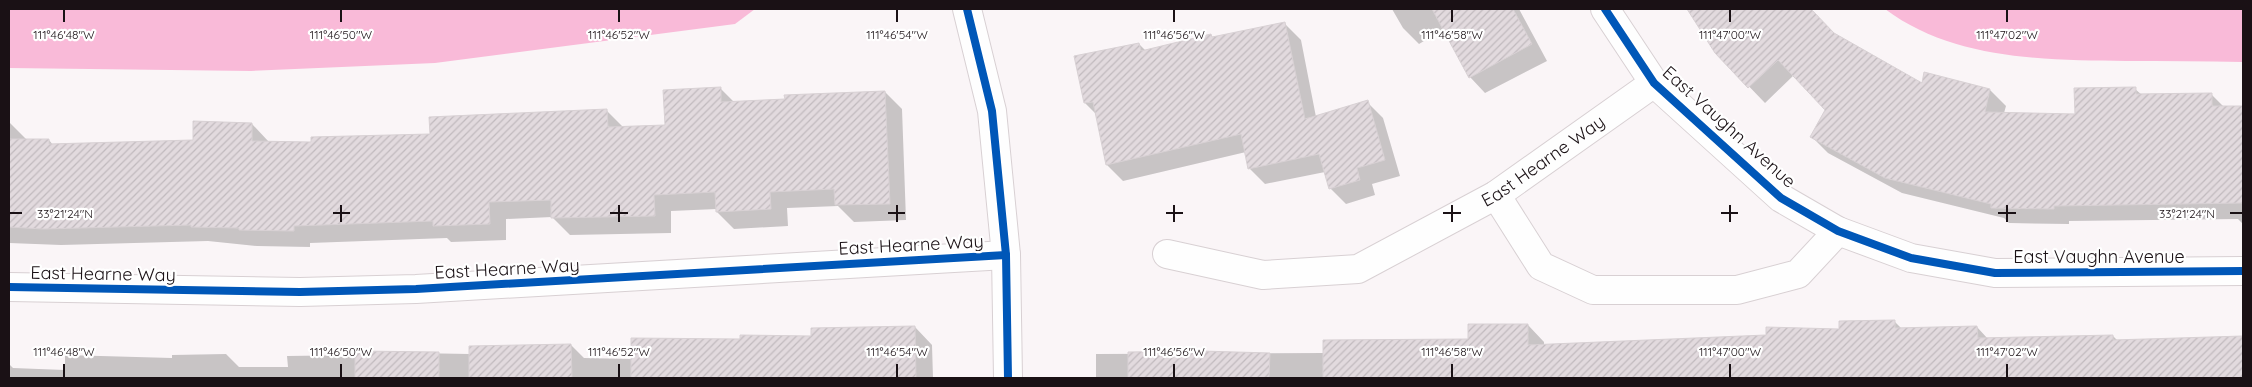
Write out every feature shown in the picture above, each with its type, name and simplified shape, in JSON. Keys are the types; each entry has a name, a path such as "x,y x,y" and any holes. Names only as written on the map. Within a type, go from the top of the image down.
{"street":[{"path":"967,9 992,111 1006,255 1008,378"},
{"name":"East Vaughn Avenue","path":"1605,9 1654,83 1781,198 1838,232 1911,258 1995,273 2243,271"},
{"name":"East Hearne Way","path":"1167,254 1263,275 1358,269 1496,195 1654,83"},
{"path":"1496,195 1541,266 1593,290 1737,290 1798,274 1838,232"},
{"name":"East Hearne Way","path":"9,287 300,292 416,289 1006,255"}],"shaded area":[{"path":"9,9 755,9 735,24 435,63 251,71 9,68"},
{"path":"1885,9 2243,9 2243,62 2064,60 2001,54 1970,48 1940,38 1912,26"}],"building":[{"path":"1432,9 1513,9 1532,44 1469,78"},
{"path":"1687,9 1811,9 1834,33 1922,83 1924,72 1990,89 1985,112 2075,114 2074,88 2136,87 2136,94 2212,93 2212,106 2243,106 2243,203 2054,206 2054,209 1991,208 1991,204 1885,178 1810,137 1825,110 1778,60 1748,88 1715,53"},
{"path":"1285,22 1305,119 1368,100 1385,160 1357,168 1360,180 1329,189 1319,154 1248,169 1241,134 1106,165 1093,102 1084,103 1074,56 1139,43 1141,51 1211,34 1212,37"},
{"path":"721,87 721,102 785,99 784,95 885,91 890,204 835,205 834,189 770,192 771,209 716,212 715,192 654,195 655,216 551,218 551,200 489,202 490,224 433,226 433,221 294,226 294,231 239,230 239,228 191,227 191,225 43,229 9,227 9,139 49,139 49,144 193,140 193,121 252,123 252,141 311,142 311,137 430,134 429,117 607,109 608,127 665,125 663,90"},
{"path":"1895,320 1895,328 1977,326 1978,338 2113,335 2113,340 2243,336 2243,378 1323,378 1323,340 1468,339 1468,324 1528,324 1528,345 1766,335 1766,327 1839,329 1839,321"},
{"path":"915,326 916,378 631,378 631,338 740,339 740,335 811,336 811,328"},
{"path":"571,344 572,378 469,378 469,346"},
{"path":"355,351 439,352 439,378 355,378"},
{"path":"1201,351 1270,353 1269,378 1128,378 1128,352"}],"cycle path":[{"path":"967,9 992,111 1006,255 1008,378"},
{"path":"1605,9 1654,83 1781,198 1838,231 1911,258 1995,273 2243,271"},
{"path":"9,287 300,292 416,289 1006,255"}]}
